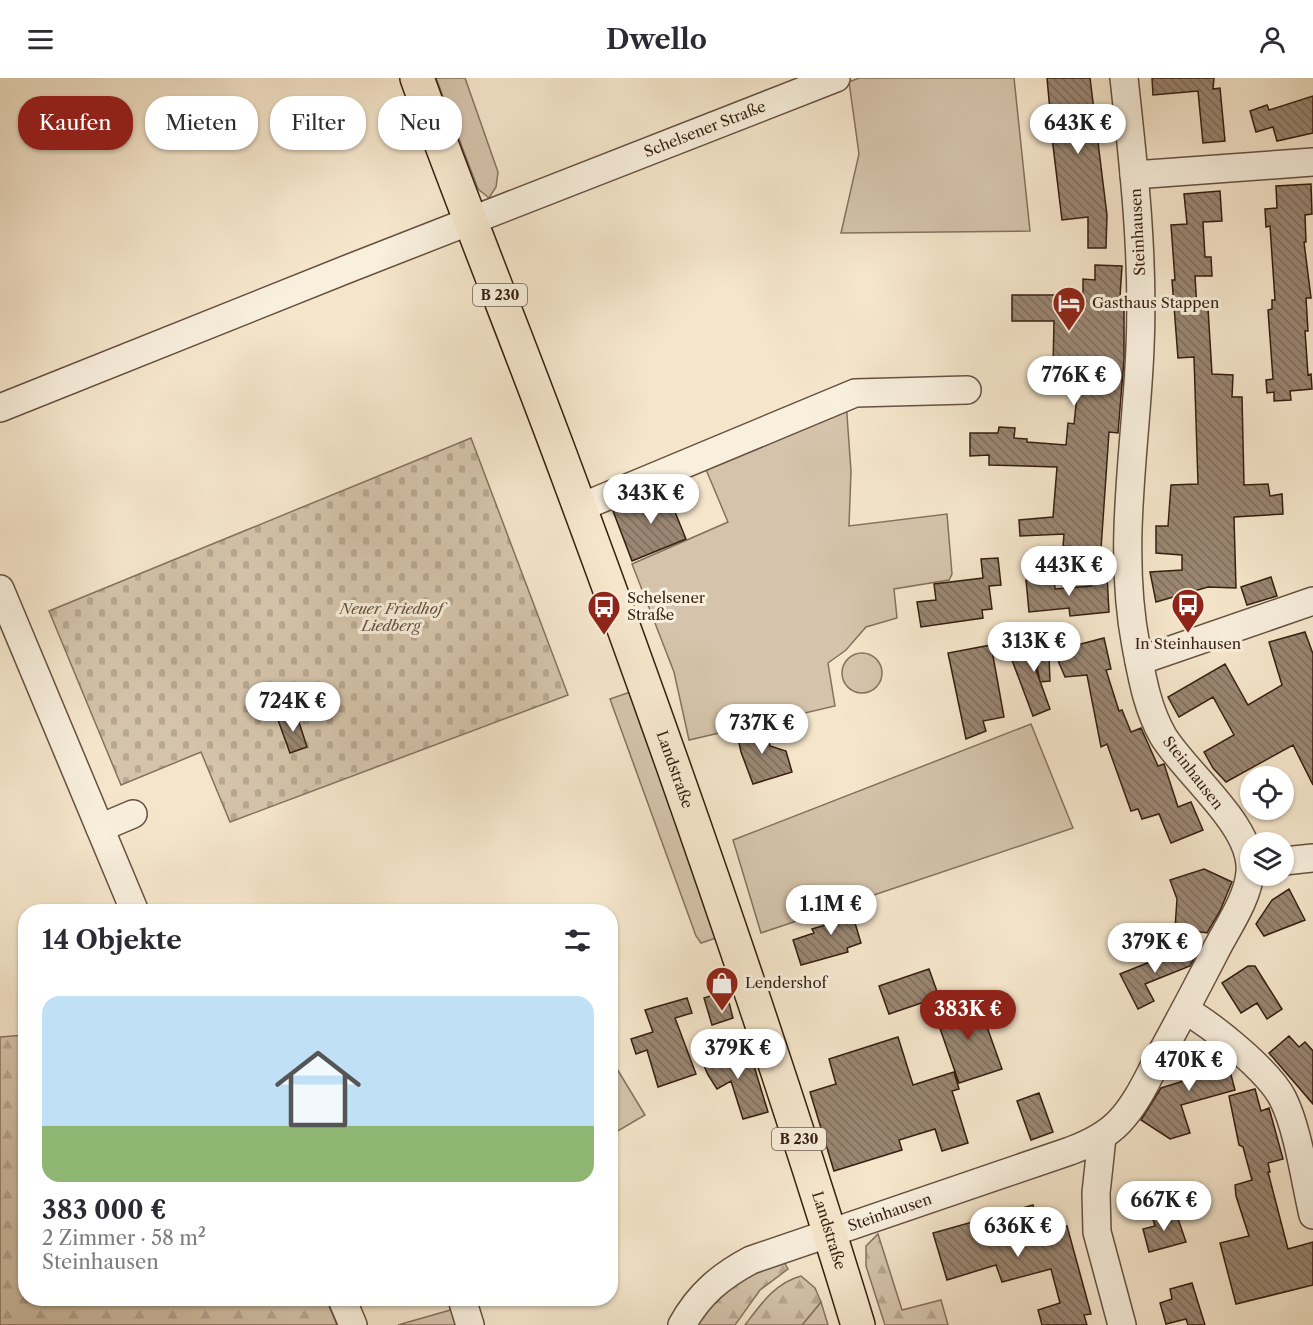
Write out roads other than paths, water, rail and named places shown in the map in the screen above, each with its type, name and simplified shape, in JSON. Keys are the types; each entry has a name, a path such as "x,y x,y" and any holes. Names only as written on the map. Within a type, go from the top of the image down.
{"main road":[{"name":"B 230","path":"417,78 472,220"},
{"name":"Landstraße","path":"472,220 673,763 858,1325"}],"street":[{"name":"Schelsener Straße","path":"0,408 836,78"},
{"name":"Steinhausen","path":"1124,78 1134,175 1141,307 1126,542 1128,592 1148,700 1164,737 1240,836"},
{"path":"1134,175 1313,162"},
{"path":"579,508 855,393 967,390"},
{"path":"0,589 132,904"},
{"path":"1139,661 1313,601"},
{"path":"100,828 133,814"},
{"path":"1294,860 1313,858"},
{"name":"Steinhausen","path":"682,1325 704,1293 725,1275 751,1260 1070,1151 1102,1137 1123,1119 1137,1098 1185,1010 1246,886"},
{"path":"1185,1010 1208,1022 1272,1083 1284,1100 1313,1215"},
{"path":"1102,1137 1096,1192 1097,1232 1122,1325"},
{"path":"345,1306 353,1325"},
{"path":"464,1306 470,1325"}],"place":[{"name":"Gasthaus Stappen","path":"1069,332"},
{"name":"In Steinhausen","path":"1188,634"},
{"name":"Schelsener Straße","path":"604,636"},
{"name":"Lendershof","path":"722,1012"}],"park label":[{"name":"Neuer Friedhof Liedberg","path":"391,618"}]}
